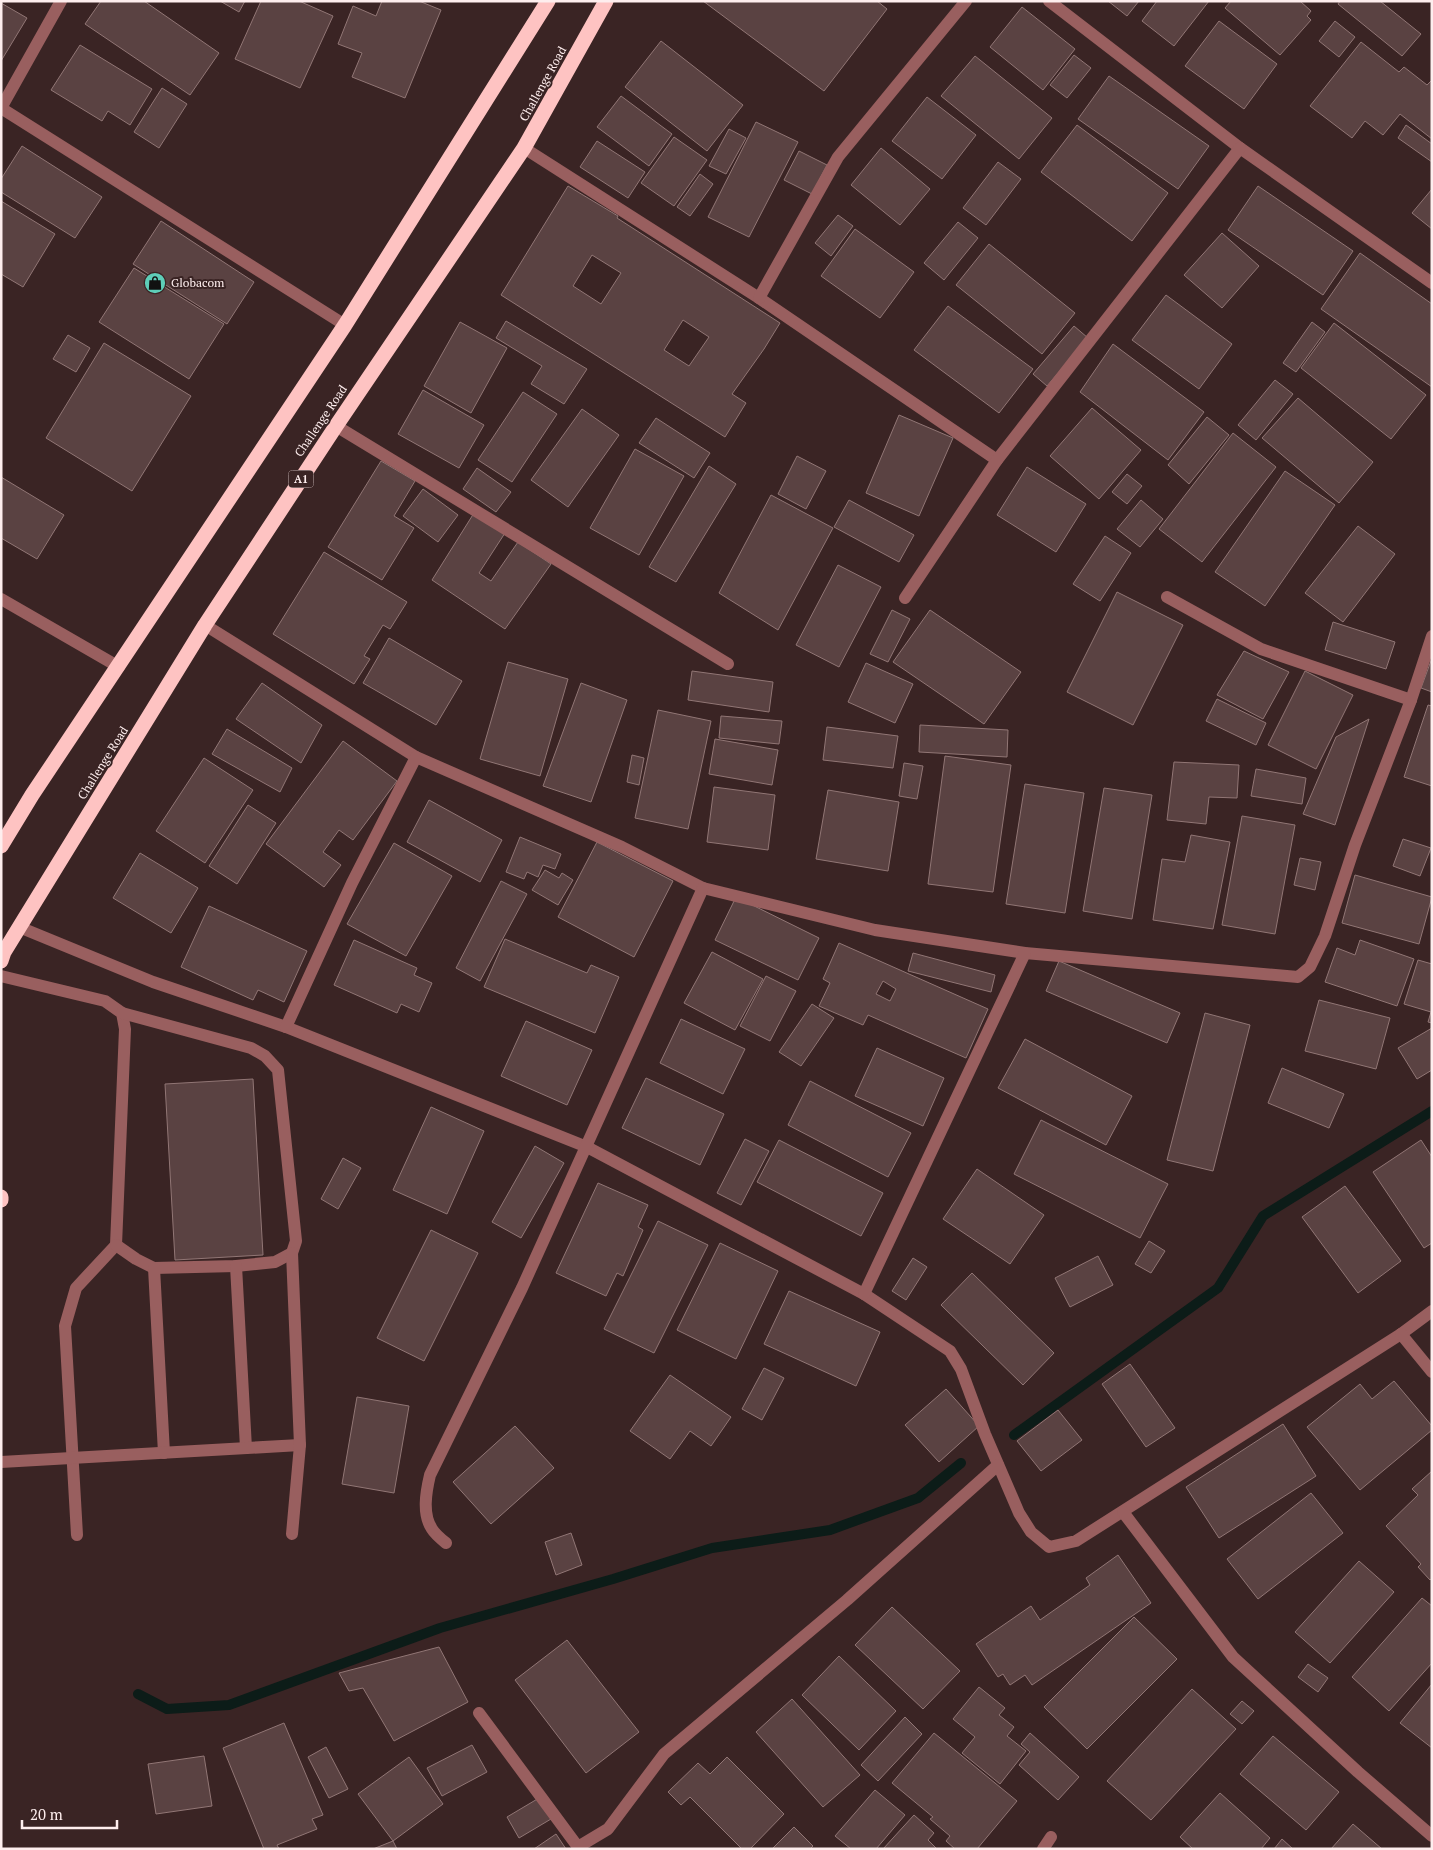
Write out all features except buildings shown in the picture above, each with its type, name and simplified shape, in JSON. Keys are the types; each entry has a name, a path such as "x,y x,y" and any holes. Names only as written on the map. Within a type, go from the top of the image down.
{"highway":[{"path":"1,846 32,795 345,326 548,1"},
{"name":"Challenge Road","path":"1,961 4,952 205,625 336,426 524,148 606,1"}],"street":[{"path":"61,1 1,108 345,326"},
{"path":"759,298 838,157 966,1"},
{"path":"1050,1 1240,148 1432,284"},
{"path":"524,148 759,298 997,460"},
{"path":"905,598 997,460 1240,148"},
{"path":"336,426 728,664"},
{"path":"1167,597 1261,648 1411,700"},
{"path":"1,600 119,667"},
{"path":"205,625 416,757 622,847 703,888 875,930 1024,953 1298,977 1310,968 1325,936 1355,845 1411,700 1432,636"},
{"path":"286,1027 352,882 416,757"},
{"path":"446,1543 432,1530 426,1513 430,1475 522,1288 703,888"},
{"path":"20,927 153,982 286,1027 587,1147 864,1294 950,1351 961,1369 998,1465 1019,1513 1031,1532 1049,1547 1076,1541 1401,1334 1432,1311"},
{"path":"864,1294 1024,953"},
{"path":"1,976 105,1002 122,1013 251,1048 265,1056 278,1070 296,1241 292,1253 300,1445 292,1534"},
{"path":"77,1536 65,1326 76,1288 116,1245 125,1029 122,1013"},
{"path":"116,1245 136,1259 154,1268 236,1266 276,1262 292,1253"},
{"path":"236,1266 246,1448"},
{"path":"154,1268 164,1453"},
{"path":"1401,1334 1432,1372"},
{"path":"1,1462 300,1445"},
{"path":"479,1713 578,1848 608,1829 664,1754 847,1600 998,1465"},
{"path":"1123,1512 1233,1657 1358,1772 1432,1836"},
{"path":"1043,1849 1052,1838"}],"waterway":[{"path":"1014,1435 1218,1288 1263,1216 1432,1111"},
{"path":"138,1694 167,1709 229,1705 440,1628 613,1579 712,1548 830,1530 918,1498 961,1463"}],"place":[{"name":"Globacom","path":"155,283"}]}
